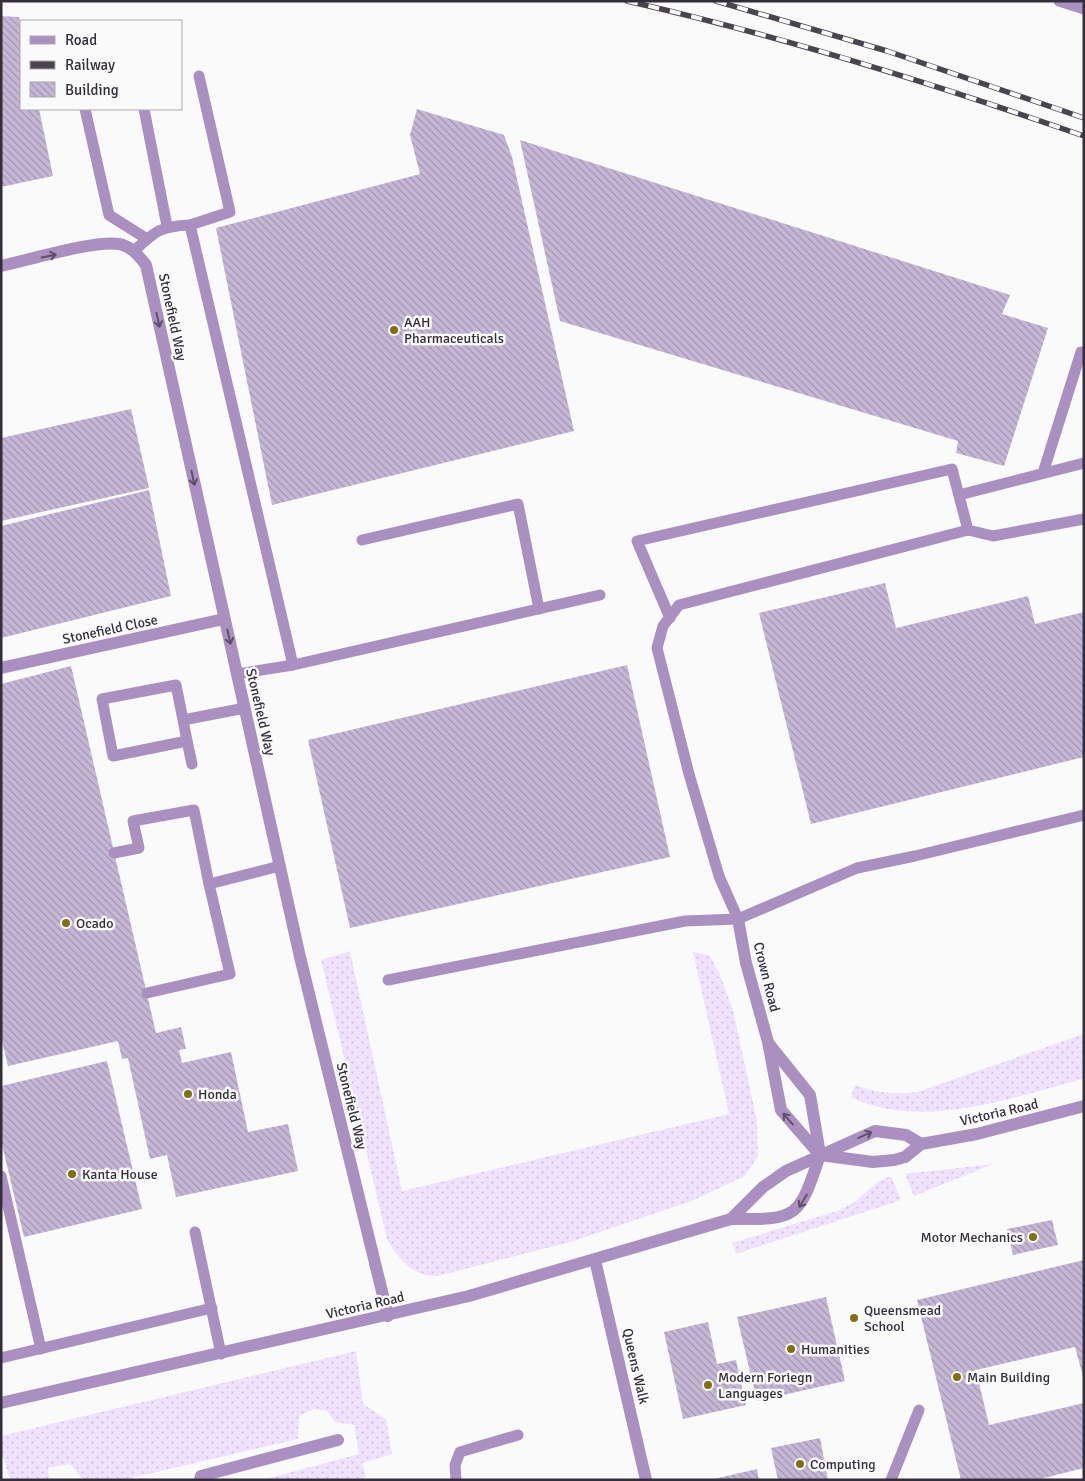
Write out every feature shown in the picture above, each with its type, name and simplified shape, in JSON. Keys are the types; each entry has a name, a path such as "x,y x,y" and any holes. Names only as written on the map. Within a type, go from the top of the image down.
{"street":[{"path":"1,266 100,245 120,244 134,251"},
{"name":"Stonefield Way","path":"134,251 146,265 280,866 388,1316"},
{"name":"Stonefield Close","path":"1,668 224,619"},
{"name":"Crown Road","path":"738,919 746,963 768,1042 781,1110 820,1155"},
{"name":"Crown Road","path":"768,1042 810,1095 820,1155"},
{"name":"Victoria Road","path":"820,1155 873,1162 894,1160 905,1156 921,1144 977,1134 1084,1106"},
{"name":"Victoria Road","path":"731,1219 763,1187 786,1171 875,1131 906,1135 921,1144"},
{"name":"Victoria Road","path":"1,1403 388,1316 595,1260 731,1219 769,1219 797,1211 806,1198 820,1155"},
{"name":"Queens Walk","path":"595,1260 646,1480"},
{"path":"200,1480 201,1476 338,1440"}],"lane":[{"path":"1059,1 1084,9"},
{"path":"134,251 147,239 167,226 190,225 230,212 199,76"},
{"path":"85,110 109,215 147,239"},
{"path":"144,110 167,226"},
{"path":"190,225 293,665"},
{"path":"1043,473 1081,352"},
{"path":"959,494 1084,463"},
{"path":"670,618 637,541 952,468 968,530"},
{"path":"362,540 518,504 539,609"},
{"path":"738,919 719,876 664,680 657,648 663,626 679,605 968,530 993,536 1084,519"},
{"path":"237,674 293,665 600,595"},
{"path":"187,741 113,756 102,699 176,685 192,764"},
{"path":"183,720 245,708"},
{"path":"114,853 139,848 133,821 194,810 230,974 147,993"},
{"path":"388,980 685,921 738,919 857,868 915,856 1084,815"},
{"path":"209,884 280,866"},
{"path":"1,1176 41,1349"},
{"path":"195,1232 221,1354"},
{"path":"1,1358 212,1308"},
{"path":"891,1480 919,1410"},
{"path":"456,1480 454,1465 460,1452 518,1435"}],"shaded area":[{"path":"350,951 402,1191 729,1114 693,952 709,955 719,972 733,1010 757,1121 758,1156 745,1176 694,1200 574,1241 438,1276 429,1276 414,1270 401,1260 387,1239 321,960"},
{"path":"1084,1034 1082,1079 1026,1095 966,1108 936,1111 906,1111 878,1107 851,1097 855,1085 886,1093 917,1092"},
{"path":"993,1164 914,1196 905,1174"},
{"path":"891,1176 901,1200 736,1254 732,1243 837,1211 853,1203 879,1181"},
{"path":"356,1351 363,1404 386,1419 392,1454 362,1463 366,1477 354,1480 262,1480 359,1454 354,1425 335,1422 327,1411 314,1409 299,1416 298,1439 122,1480 83,1480 70,1464 48,1468 49,1480 10,1480 3,1457 1,1458 1,1436"}],"building":[{"path":"1,16 19,17 20,110 39,110 53,176 1,187"},
{"name":"AAH Pharmaceuticals","path":"417,109 504,135 512,157 574,431 272,505 216,228 420,174 410,135"},
{"path":"520,140 1010,295 1002,314 1048,328 1004,466 956,453 958,441 560,321"},
{"path":"131,409 149,488 1,521 1,438"},
{"path":"149,490 171,596 1,638 1,526"},
{"path":"885,583 896,628 1028,596 1035,624 1084,612 1084,757 811,824 759,613"},
{"path":"627,665 670,857 350,928 308,740"},
{"name":"Ocado","path":"71,666 156,1033 181,1027 186,1049 179,1050 182,1063 231,1052 248,1132 288,1124 298,1171 176,1197 167,1155 150,1159 128,1058 122,1059 118,1041 8,1066 1,1037 1,684"},
{"name":"Kanta House","path":"107,1061 142,1209 24,1237 1,1140 1,1086"},
{"name":"Motor Mechanics","path":"1052,1220 1058,1245 1013,1255 1007,1229"},
{"name":"Main Building","path":"1084,1260 1084,1380 1075,1347 976,1370 989,1425 1084,1403 1084,1468 1036,1480 961,1480 917,1300"},
{"name":"Humanities","path":"826,1297 845,1381 757,1401 737,1317"},
{"name":"Modern Foriegn Languages","path":"708,1322 717,1364 736,1360 746,1405 683,1419 664,1332"},
{"name":"Computing","path":"820,1438 828,1480 778,1480 771,1448"},
{"path":"757,1469 759,1480 714,1480 714,1479"}],"railway":[{"path":"627,1 800,45 971,98 1084,136"},
{"path":"716,1 887,51 1084,118"}],"place":[{"name":"AAH Pharmaceuticals","path":"394,330"},
{"name":"Ocado","path":"66,923"},
{"name":"Honda","path":"188,1094"},
{"name":"Kanta House","path":"72,1174"},
{"name":"Motor Mechanics","path":"1033,1237"},
{"name":"Queensmead School","path":"854,1318"},
{"name":"Humanities","path":"791,1349"},
{"name":"Main Building","path":"957,1377"},
{"name":"Modern Foriegn Languages","path":"708,1385"},
{"name":"Computing","path":"800,1464"}]}
